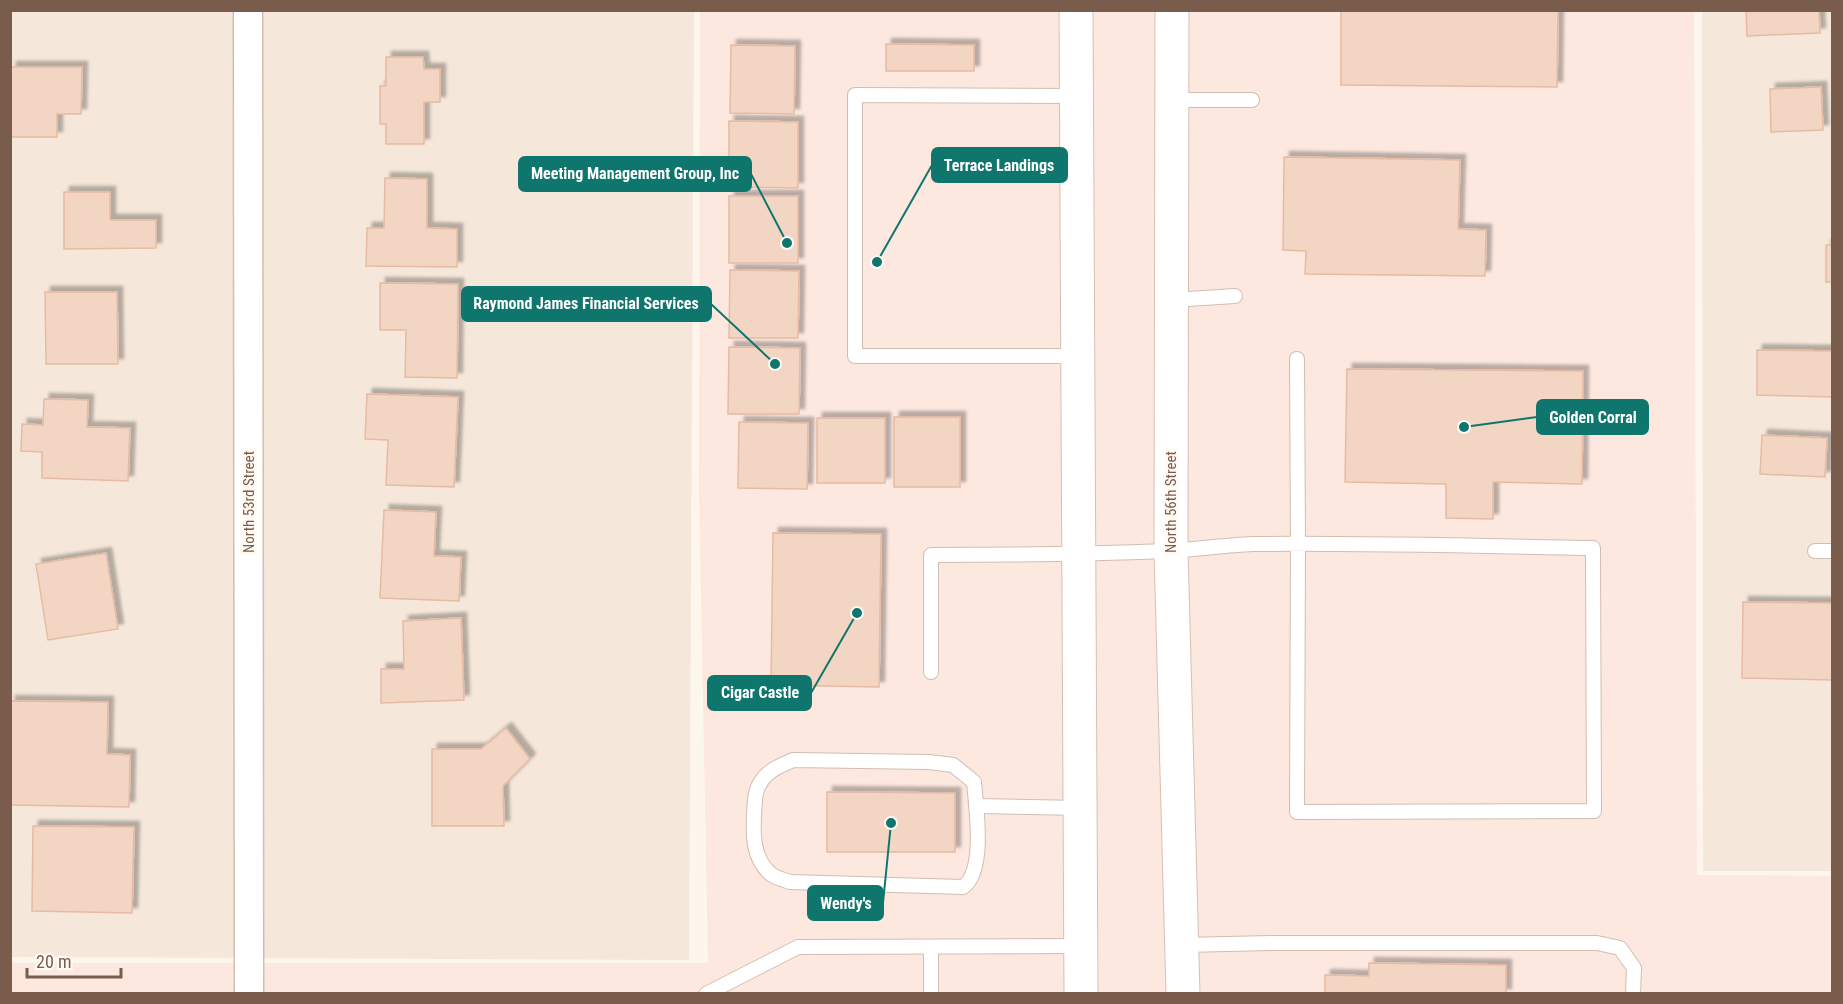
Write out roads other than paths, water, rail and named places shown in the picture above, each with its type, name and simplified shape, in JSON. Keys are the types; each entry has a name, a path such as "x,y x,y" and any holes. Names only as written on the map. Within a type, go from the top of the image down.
{"main road":[{"path":"1076,10 1080,993"},
{"name":"North 56th Street","path":"1172,10 1171,551 1183,993"}],"street":[{"name":"North 53rd Street","path":"248,10 249,982"}],"lane":[{"path":"1076,96 855,95 855,356 1076,356"},
{"path":"1172,100 1252,100"},
{"path":"1171,300 1235,296"},
{"path":"931,672 931,555 1171,551 1250,544 1298,545 1593,548 1594,811 1297,812 1298,545 1297,359"},
{"path":"1815,551 1833,551"},
{"path":"793,760 929,762 953,765 974,782 976,806 976,867 972,878 963,886 790,882 772,874 762,863 756,852 753,838 755,792 763,778 776,767 793,760"},
{"path":"976,806 1080,808"},
{"path":"1183,945 1597,943 1620,948 1634,968 1633,993"},
{"path":"706,993 798,947 1081,946"},
{"path":"931,947 931,993"}],"place":[{"name":"Meeting Management Group, Inc","path":"787,243"},
{"name":"Terrace Landings","path":"877,262"},
{"name":"Raymond James Financial Services","path":"775,364"},
{"name":"Golden Corral","path":"1464,427"},
{"name":"Cigar Castle","path":"857,613"},
{"name":"Wendy's","path":"891,823"}]}
